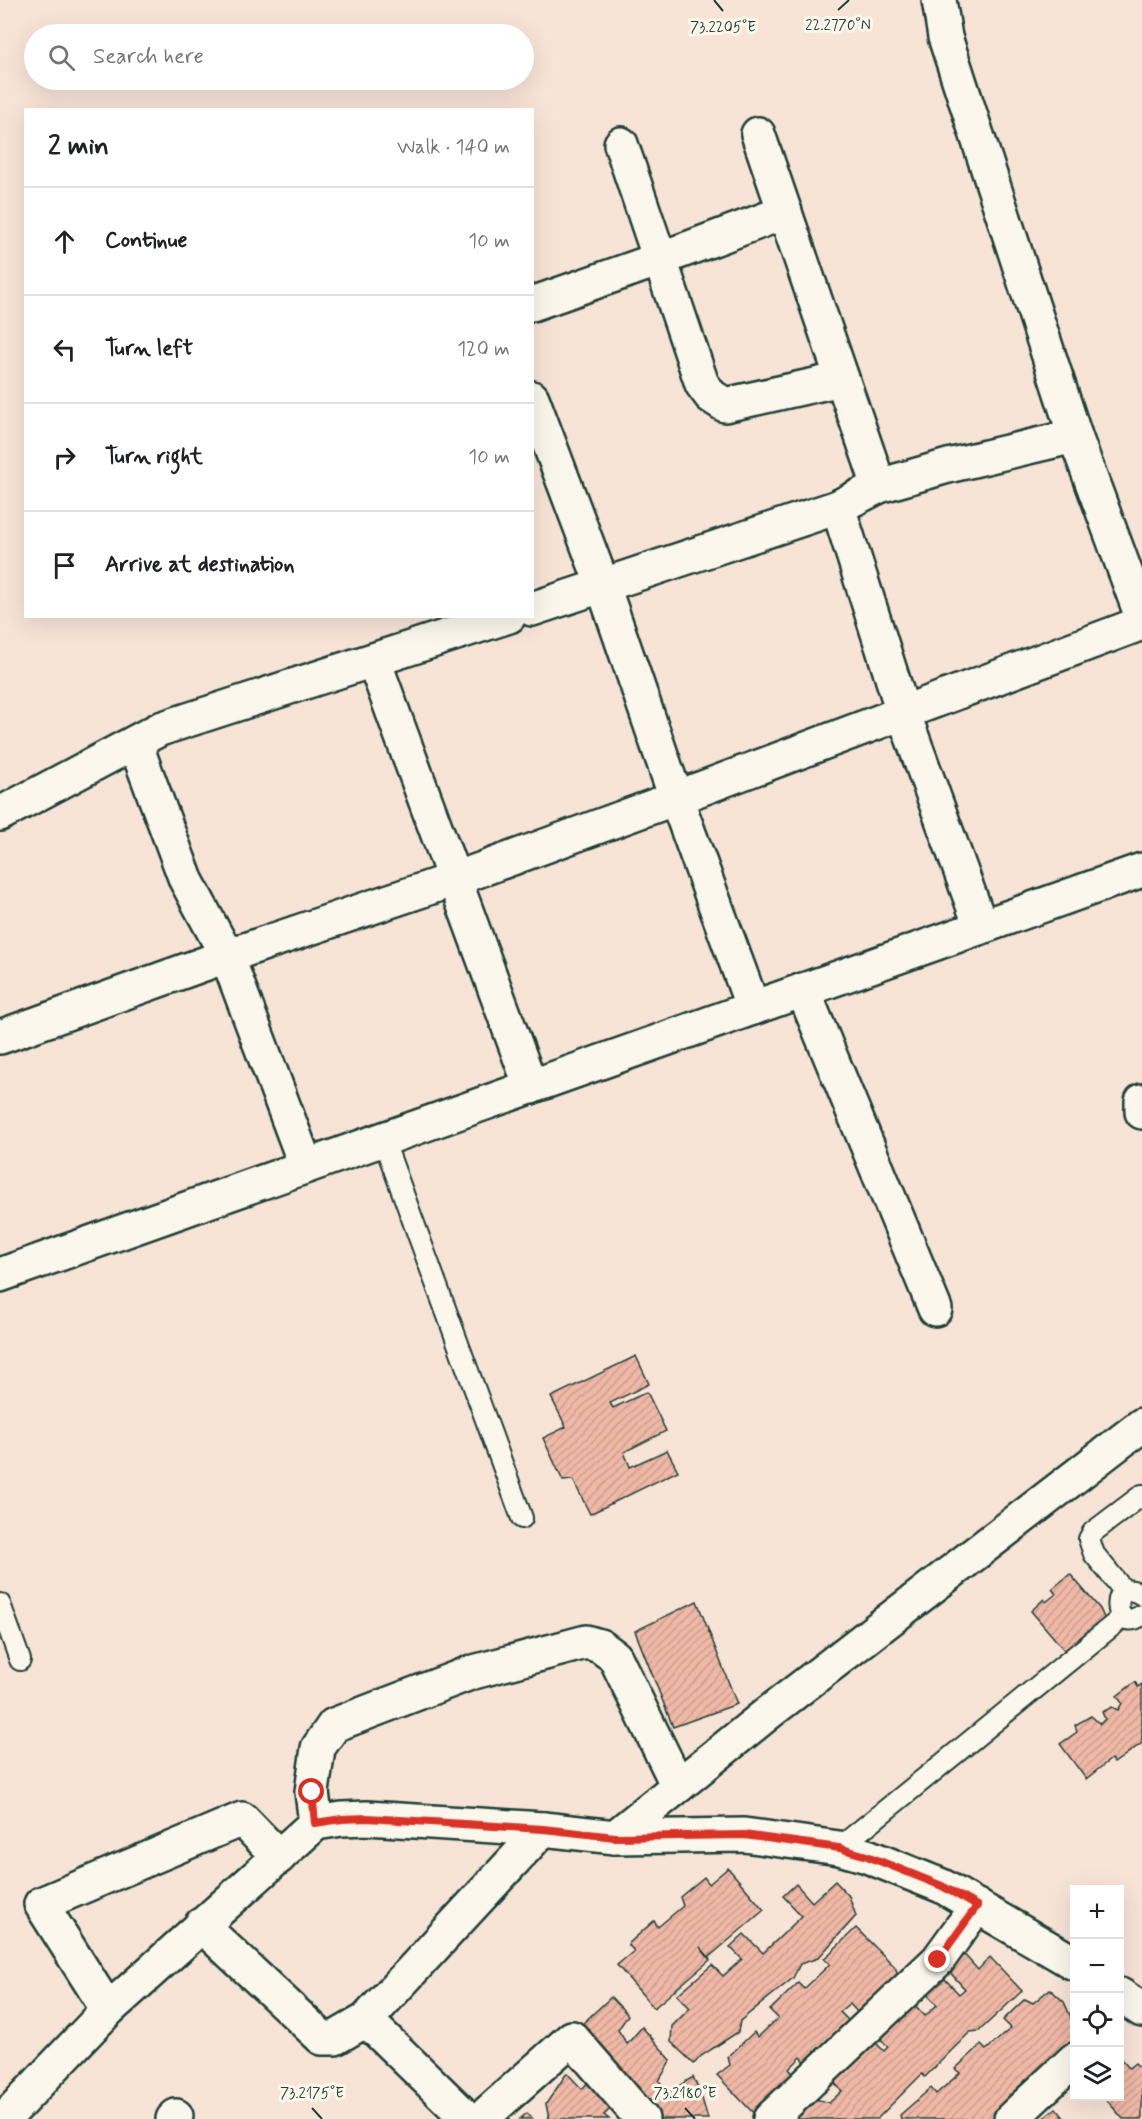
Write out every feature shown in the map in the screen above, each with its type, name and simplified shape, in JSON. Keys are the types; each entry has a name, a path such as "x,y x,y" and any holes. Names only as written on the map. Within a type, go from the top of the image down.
{"street":[{"path":"939,0 945,37 1075,436 1142,617"},
{"path":"758,134 879,486"},
{"path":"621,144 702,384 711,396 724,405 842,379"},
{"path":"534,303 660,260 785,212"},
{"path":"534,403 603,585 676,798 753,1008"},
{"path":"534,608 838,507 879,486 948,466 1075,436"},
{"path":"838,507 903,712 981,927"},
{"path":"0,814 160,729 503,618"},
{"path":"0,1037 227,956 455,879 1142,623"},
{"path":"374,660 531,1087"},
{"path":"135,743 186,880 227,956 306,1166"},
{"path":"0,1275 1142,870"},
{"path":"803,990 935,1309"},
{"path":"1142,1101 1142,1112"},
{"path":"615,1837 766,1714 1142,1425"},
{"path":"315,1823 312,1792 318,1748 334,1725 470,1673 586,1642 600,1646 615,1657 678,1786"},
{"path":"108,2010 41,1904 242,1818 279,1857"},
{"path":"4,2119 108,2010 315,1823 367,1818 543,1829 615,1837 744,1835 839,1848 867,1856 942,1886 1070,1961"},
{"path":"201,1925 322,2038 334,2038 366,2020 543,1829"},
{"path":"770,2119 938,1960 977,1906"},
{"path":"366,2020 468,2119"},
{"path":"481,2119 572,2038 642,2119"},
{"path":"1011,2119 1070,2064"}],"lane":[{"path":"383,1140 522,1518"},
{"path":"1133,1593 1094,1554 1089,1539 1093,1532 1142,1495"},
{"path":"839,1848 1137,1617 1118,1609 1121,1595 1133,1593"},
{"path":"0,1604 20,1660"}],"building":[{"path":"636,1356 649,1384 610,1403 613,1408 647,1392 666,1431 624,1452 630,1467 667,1450 678,1471 590,1514 573,1480 563,1481 543,1438 566,1427 551,1397"},
{"path":"1070,1574 1100,1609 1105,1620 1066,1652 1031,1611 1044,1599 1046,1602 1056,1594 1052,1589"},
{"path":"697,1601 737,1704 673,1727 635,1631"},
{"path":"1135,1682 1138,1687 1142,1684 1142,1743 1114,1763 1111,1759 1086,1779 1060,1744 1077,1732 1075,1725 1091,1716 1100,1724 1105,1719 1102,1712 1112,1707 1118,1710 1122,1703 1117,1696"},
{"path":"728,1868 764,1910 709,1957 700,1947 710,1960 654,2008 617,1965 634,1951 628,1944 654,1921 658,1927 683,1906 680,1897 704,1877 709,1884"},
{"path":"835,1881 849,1896 856,1916 818,1958 800,1964 793,1978 740,2021 738,2032 701,2056 694,2064 671,2042 672,2026 690,2008 677,1995 712,1965 723,1976 742,1959 730,1947 744,1934 763,1953 802,1916 783,1896 796,1884 812,1902"},
{"path":"856,1928 895,1967 903,1987 866,2022 850,2004 840,2012 853,2025 809,2066 801,2057 789,2069 797,2078 757,2117 717,2075 730,2065 728,2057 754,2032 758,2037 778,2018 770,2010 798,1983 804,1989 830,1964 824,1959"},
{"path":"962,1952 978,1970 990,1957 1022,1991 979,2031 970,2032 925,2077 922,2074 877,2119 791,2119 813,2098 829,2103 842,2091 831,2079 873,2040 884,2051 888,2047 877,2035 912,2002 925,2016 937,2005 924,1991 941,1975 959,1994 965,1989 946,1968"},
{"path":"1050,1989 1064,2002 1070,2015 1070,2048 997,2119 901,2119 900,2115 931,2088 936,2094 960,2073 955,2069 981,2045 986,2050 1011,2028 1003,2020 1025,1999 1033,2003"},
{"path":"611,1997 628,2015 618,2030 627,2044 642,2027 671,2060 659,2081 669,2092 693,2077 708,2119 656,2119 638,2098 639,2088 616,2062 613,2069 581,2025"},
{"path":"1124,2062 1129,2068 1135,2063 1142,2070 1142,2119 1123,2119 1107,2101 1124,2101"},
{"path":"567,2073 582,2089 590,2080 614,2105 604,2115 609,2119 549,2119 546,2104"},
{"path":"1056,2108 1065,2119 1043,2119"},
{"path":"527,2113 533,2119 520,2119"}],"route":[{"path":"312,1792 315,1823 367,1818 543,1829 615,1837 744,1835 839,1848 867,1856 942,1886 977,1906 938,1960"}]}
